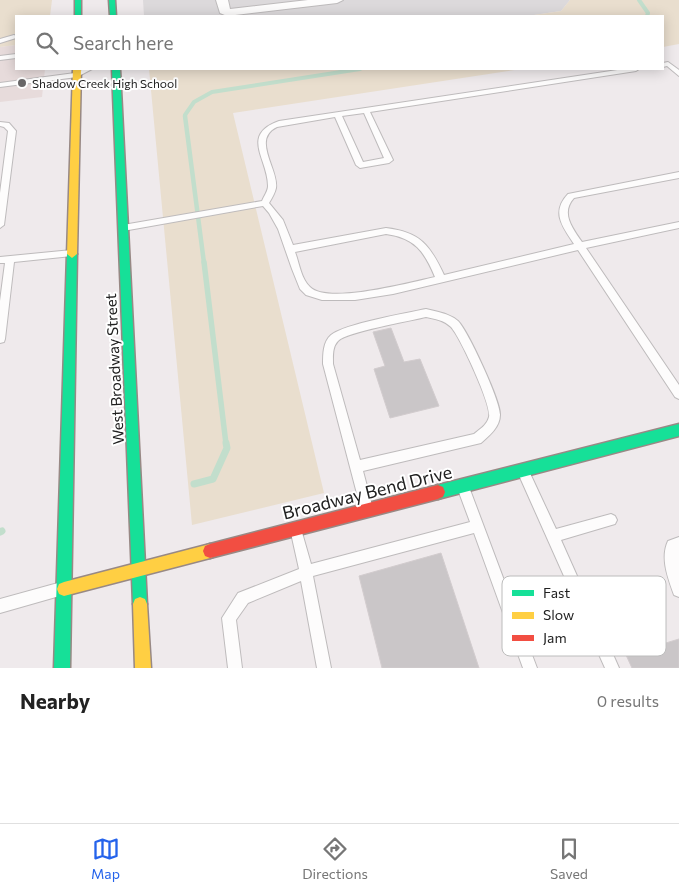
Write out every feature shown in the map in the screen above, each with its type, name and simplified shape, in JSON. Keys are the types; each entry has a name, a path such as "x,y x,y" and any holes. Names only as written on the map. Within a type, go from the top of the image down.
{"main road":[{"path":"78,0 78,15"},
{"path":"112,0 113,15"},
{"name":"West Broadway Street","path":"116,70 143,668"},
{"path":"62,668 77,72"},
{"name":"Broadway Bend Drive","path":"64,589 679,430"}],"street":[{"path":"222,0 226,14 337,0"}],"lane":[{"path":"0,41 14,37"},
{"path":"0,58 15,56"},
{"path":"664,64 668,64 679,74"},
{"path":"265,203 272,183 262,146 263,136 268,129 282,123 629,70"},
{"path":"0,85 77,72"},
{"path":"338,115 360,165 389,160 366,110"},
{"path":"0,124 6,124 12,132 9,149 4,160 0,225"},
{"path":"0,150 9,149"},
{"path":"679,175 571,196 564,202 562,211 564,223 679,394"},
{"path":"123,228 265,203"},
{"path":"265,203 280,222 291,249 300,280 307,291 321,296 344,298 441,279 679,225"},
{"path":"291,249 386,231 398,231 420,242 428,252 441,279"},
{"path":"0,339 5,260 72,254"},
{"path":"356,467 477,439 488,430 495,416 493,404 464,336 454,324 444,317 426,313 348,331 334,338 328,349 328,364 356,467 368,510"},
{"path":"522,470 571,576"},
{"path":"462,486 502,592"},
{"path":"553,536 611,520"},
{"path":"235,668 228,618 243,598 306,572 478,526"},
{"path":"296,528 324,668"},
{"path":"679,543 672,545 672,573 679,590"},
{"path":"0,606 64,589"},
{"path":"526,656 530,668"},
{"path":"607,656 612,668"}],"shaded area":[{"path":"0,0 52,0 50,15 15,15 15,45 0,47"},
{"path":"143,0 570,0 561,11 534,15 144,15"},
{"path":"570,0 679,0 679,44 664,47 664,15 534,15 561,11"},
{"name":"Shadow Creek High School","path":"15,45 15,70 45,70 42,97 0,102 0,47"},
{"path":"149,70 514,70 233,113 324,493 192,525"}],"building":[{"path":"391,328 404,362 420,359 439,406 390,418 374,369 385,366 373,332"},
{"path":"441,553 479,668 382,668 359,576"},
{"path":"679,639 679,668 632,668 626,656 666,656 666,643"}],"waterway":[{"path":"639,0 648,13 647,15"},
{"path":"185,116 194,102 212,92 354,70"},
{"path":"185,116 204,263"},
{"path":"204,262 226,444"},
{"path":"194,484 213,479 227,448 226,443"}],"traffic: fast":[{"path":"78,0 78,15"},
{"path":"112,0 113,15"},
{"path":"116,70 140,604"},
{"path":"62,668 72,254"},
{"path":"438,492 679,430"}],"traffic: slow":[{"path":"72,254 77,70"},
{"path":"64,589 210,551"},
{"path":"140,604 143,668"}],"traffic: jam":[{"path":"210,551 438,492"}],"place":[{"name":"Shadow Creek High School","path":"22,83"}]}
